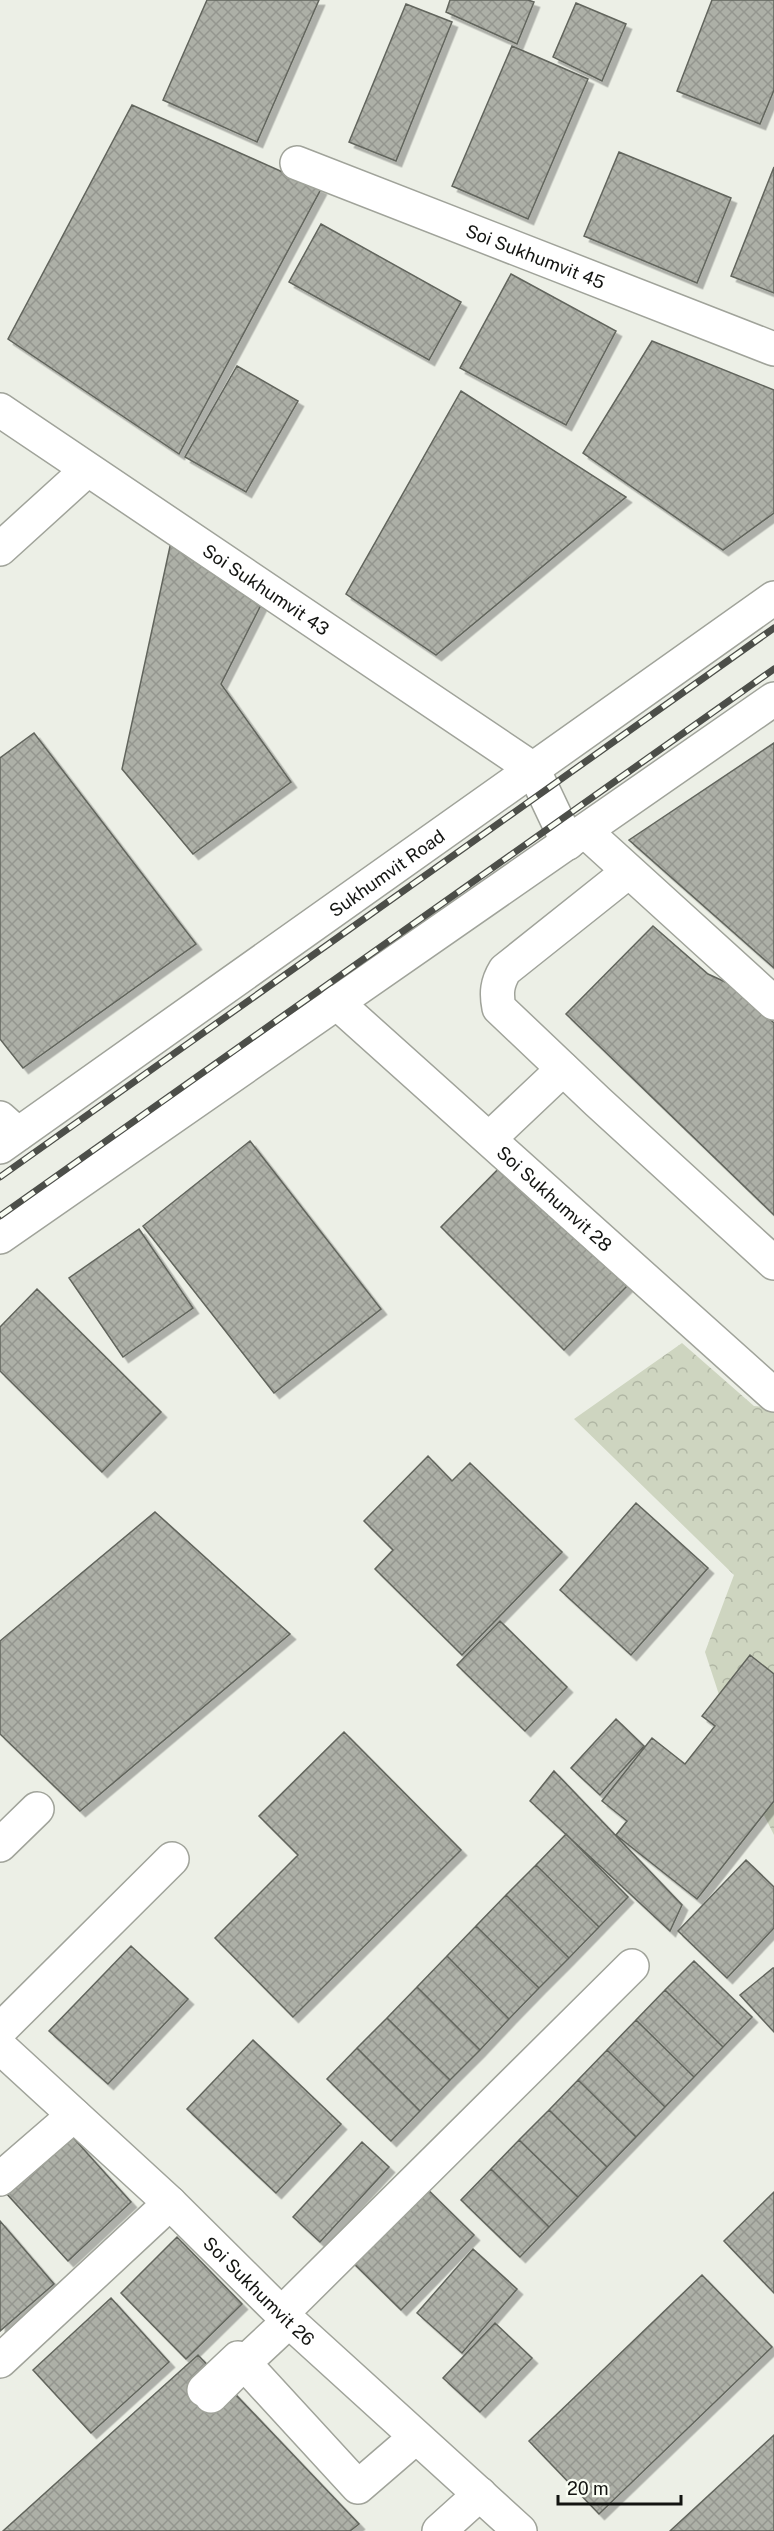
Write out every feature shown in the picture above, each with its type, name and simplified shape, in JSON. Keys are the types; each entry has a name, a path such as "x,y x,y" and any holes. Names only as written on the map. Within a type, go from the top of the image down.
{"street":[{"name":"Soi Sukhumvit 45","path":"297,163 774,349"},
{"name":"Soi Sukhumvit 43","path":"0,410 533,769"},
{"path":"0,549 87,470"},
{"name":"Sukhumvit Road","path":"6,1133 533,769 774,598"},
{"path":"0,1237 774,699"},
{"path":"533,769 577,838 628,872 774,1003"},
{"path":"628,872 504,970 498,981 496,994 499,1008 774,1263"},
{"name":"Soi Sukhumvit 28","path":"336,1002 774,1395"},
{"path":"490,1138 563,1069"},
{"path":"0,1845 37,1809"},
{"path":"0,2030 172,1859"},
{"path":"244,2363 285,2317 632,1966"},
{"name":"Soi Sukhumvit 26","path":"0,2047 170,2203 285,2317 520,2531"},
{"path":"0,2179 74,2115"},
{"path":"0,2361 170,2203"},
{"path":"208,2393 238,2358 358,2487 416,2437"},
{"path":"439,2531 480,2494"}],"green space":[{"path":"682,1343 754,1406 774,1408 774,1835 748,1783 705,1652 734,1575 574,1419"}],"building":[{"path":"207,0 319,0 257,142 163,100"},
{"path":"450,0 528,0 534,2 517,44 446,12"},
{"path":"712,0 774,0 774,90 760,124 677,91"},
{"path":"576,3 626,24 602,81 553,57"},
{"path":"406,4 452,22 396,161 349,142"},
{"path":"512,46 588,79 528,219 452,186"},
{"path":"132,105 321,189 179,454 8,339"},
{"path":"619,152 731,198 697,283 584,236"},
{"path":"774,167 774,293 731,276"},
{"path":"321,224 461,302 429,360 289,282"},
{"path":"511,274 616,331 566,425 460,368"},
{"path":"652,341 774,390 774,513 723,550 583,453"},
{"path":"237,366 298,401 246,492 185,457"},
{"path":"461,391 626,497 436,655 346,594"},
{"path":"172,537 264,599 221,684 291,782 193,854 122,769"},
{"path":"34,733 196,944 23,1068 0,1039 0,758"},
{"path":"774,743 774,968 629,840"},
{"path":"653,926 708,974 734,986 774,1023 774,1215 566,1014"},
{"path":"250,1141 381,1309 274,1393 143,1226"},
{"path":"508,1159 630,1283 564,1350 441,1227"},
{"path":"139,1229 193,1308 123,1357 69,1278"},
{"path":"37,1289 161,1412 102,1472 0,1371 0,1327"},
{"path":"428,1456 452,1481 470,1463 562,1552 462,1655 375,1569 393,1550 364,1521"},
{"path":"636,1503 708,1568 631,1655 560,1590"},
{"path":"155,1512 290,1634 80,1811 0,1734 0,1641"},
{"path":"500,1621 567,1687 525,1731 457,1665"},
{"path":"750,1655 774,1674 774,1801 697,1899 616,1835 627,1821 602,1801 652,1738 685,1764 715,1726 702,1716"},
{"path":"616,1719 644,1746 600,1795 571,1768"},
{"path":"344,1732 461,1850 293,2017 215,1938 298,1855 259,1816"},
{"path":"554,1771 682,1905 670,1931 530,1801"},
{"path":"566,1834 628,1897 599,1927 536,1865"},
{"path":"746,1860 774,1887 774,1928 727,1978 678,1931"},
{"path":"536,1865 599,1927 569,1958 506,1895"},
{"path":"506,1895 569,1958 539,1988 476,1926"},
{"path":"476,1926 539,1988 509,2019 447,1956"},
{"path":"131,1946 188,1999 108,2084 49,2031"},
{"path":"447,1956 509,2019 480,2050 417,1987"},
{"path":"694,1961 752,2017 723,2047 665,1990"},
{"path":"774,1968 774,2032 740,1995"},
{"path":"417,1987 480,2050 450,2080 387,2018"},
{"path":"665,1990 723,2047 694,2077 636,2020"},
{"path":"387,2018 450,2080 420,2111 357,2048"},
{"path":"636,2020 694,2077 665,2107 607,2050"},
{"path":"253,2040 341,2124 276,2193 187,2109"},
{"path":"357,2048 420,2111 391,2141 327,2079"},
{"path":"607,2050 665,2107 636,2137 578,2080"},
{"path":"578,2080 636,2137 607,2167 549,2110"},
{"path":"549,2110 607,2167 578,2197 519,2140"},
{"path":"69,2133 131,2202 68,2261 5,2192"},
{"path":"519,2140 578,2197 549,2227 491,2169"},
{"path":"362,2142 389,2167 320,2242 293,2217"},
{"path":"491,2169 549,2227 520,2257 461,2200"},
{"path":"418,2180 474,2235 401,2310 345,2255"},
{"path":"774,2192 774,2293 724,2241"},
{"path":"0,2221 54,2284 0,2331"},
{"path":"177,2237 242,2304 186,2359 121,2293"},
{"path":"473,2249 517,2289 462,2353 417,2313"},
{"path":"702,2275 772,2347 599,2514 529,2441"},
{"path":"111,2298 169,2362 91,2433 33,2370"},
{"path":"495,2323 532,2358 480,2412 443,2378"},
{"path":"198,2355 359,2524 350,2531 3,2531"},
{"path":"774,2435 774,2531 670,2531"}],"railway":[{"path":"0,1177 774,628"},
{"path":"0,1216 774,669"}]}
